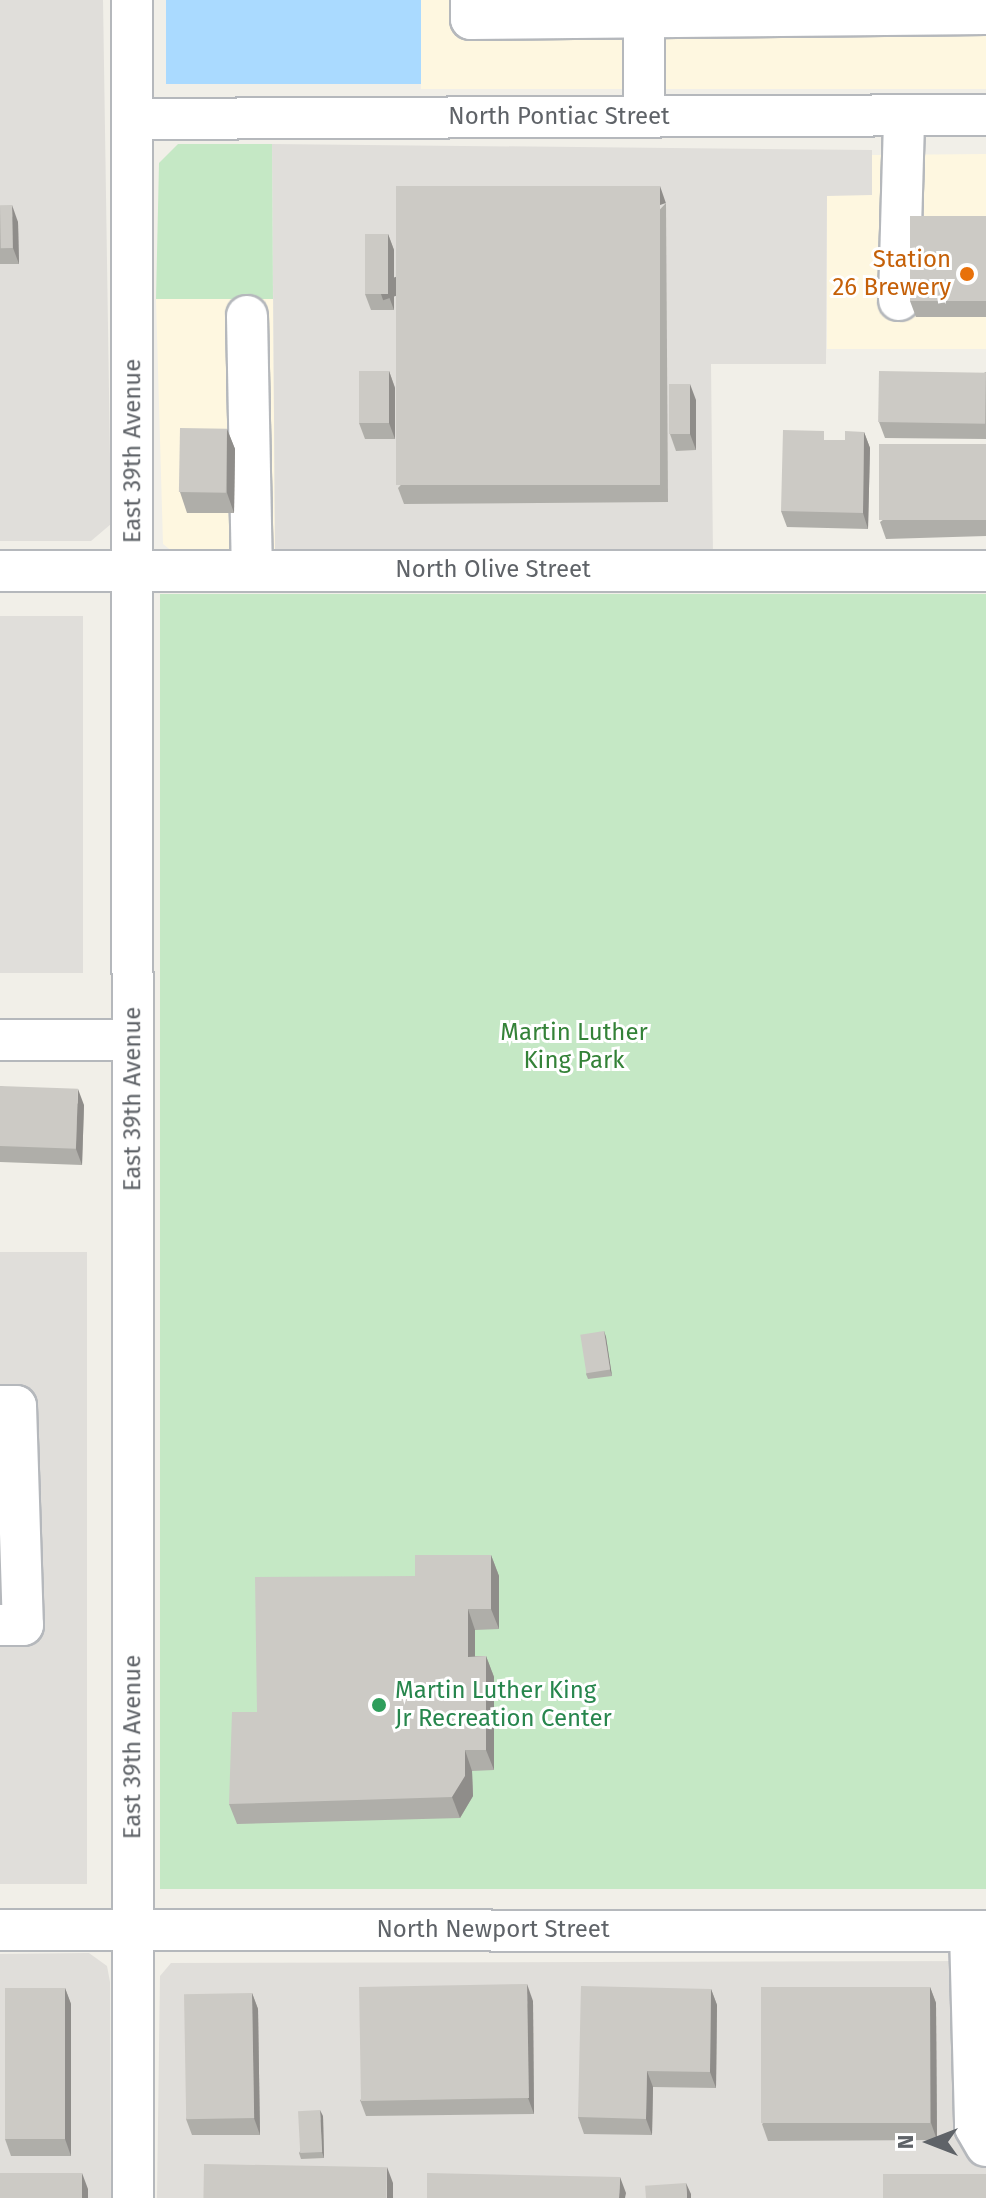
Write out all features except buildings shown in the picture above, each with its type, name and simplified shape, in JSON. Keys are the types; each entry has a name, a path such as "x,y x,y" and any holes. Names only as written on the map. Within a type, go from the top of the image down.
{"street":[{"name":"East 39th Avenue","path":"132,0 133,2198"},
{"path":"471,0 471,19 644,8 986,14"},
{"path":"644,8 644,116"},
{"name":"North Pontiac Street","path":"132,119 986,115"},
{"path":"899,300 904,116"},
{"path":"247,316 252,569"},
{"name":"North Olive Street","path":"0,571 986,571"},
{"path":"0,1040 133,1040"},
{"path":"0,1406 16,1406 23,1625 0,1625"},
{"name":"North Newport Street","path":"0,1930 978,1931"},
{"path":"978,1931 975,2127 986,2146"}],"shaded area":[{"path":"0,0 103,0 111,524 91,541 0,541"},
{"path":"421,0 986,0 986,89 421,89"},
{"path":"272,144 872,150 872,195 827,196 826,364 711,364 713,556 275,552"},
{"path":"986,154 986,349 827,349 827,195 872,195 872,155"},
{"path":"156,299 273,299 275,552 173,552 163,544"},
{"path":"0,616 83,616 83,973 0,973"},
{"path":"0,1252 87,1252 87,1884 0,1884"},
{"path":"89,1953 107,1966 110,1982 111,2198 0,2198 0,1954"},
{"path":"986,1961 986,2198 157,2198 160,1976 171,1963"}],"green space":[{"path":"178,144 272,144 273,299 156,299 159,163"},
{"name":"Martin Luther King Park","path":"160,594 986,594 986,1889 160,1889"}],"water":[{"path":"166,0 421,0 421,84 166,84"}],"place":[{"name":"Station 26 Brewery","path":"967,274"},
{"name":"Martin Luther King Jr Recreation Center","path":"379,1705"}]}
